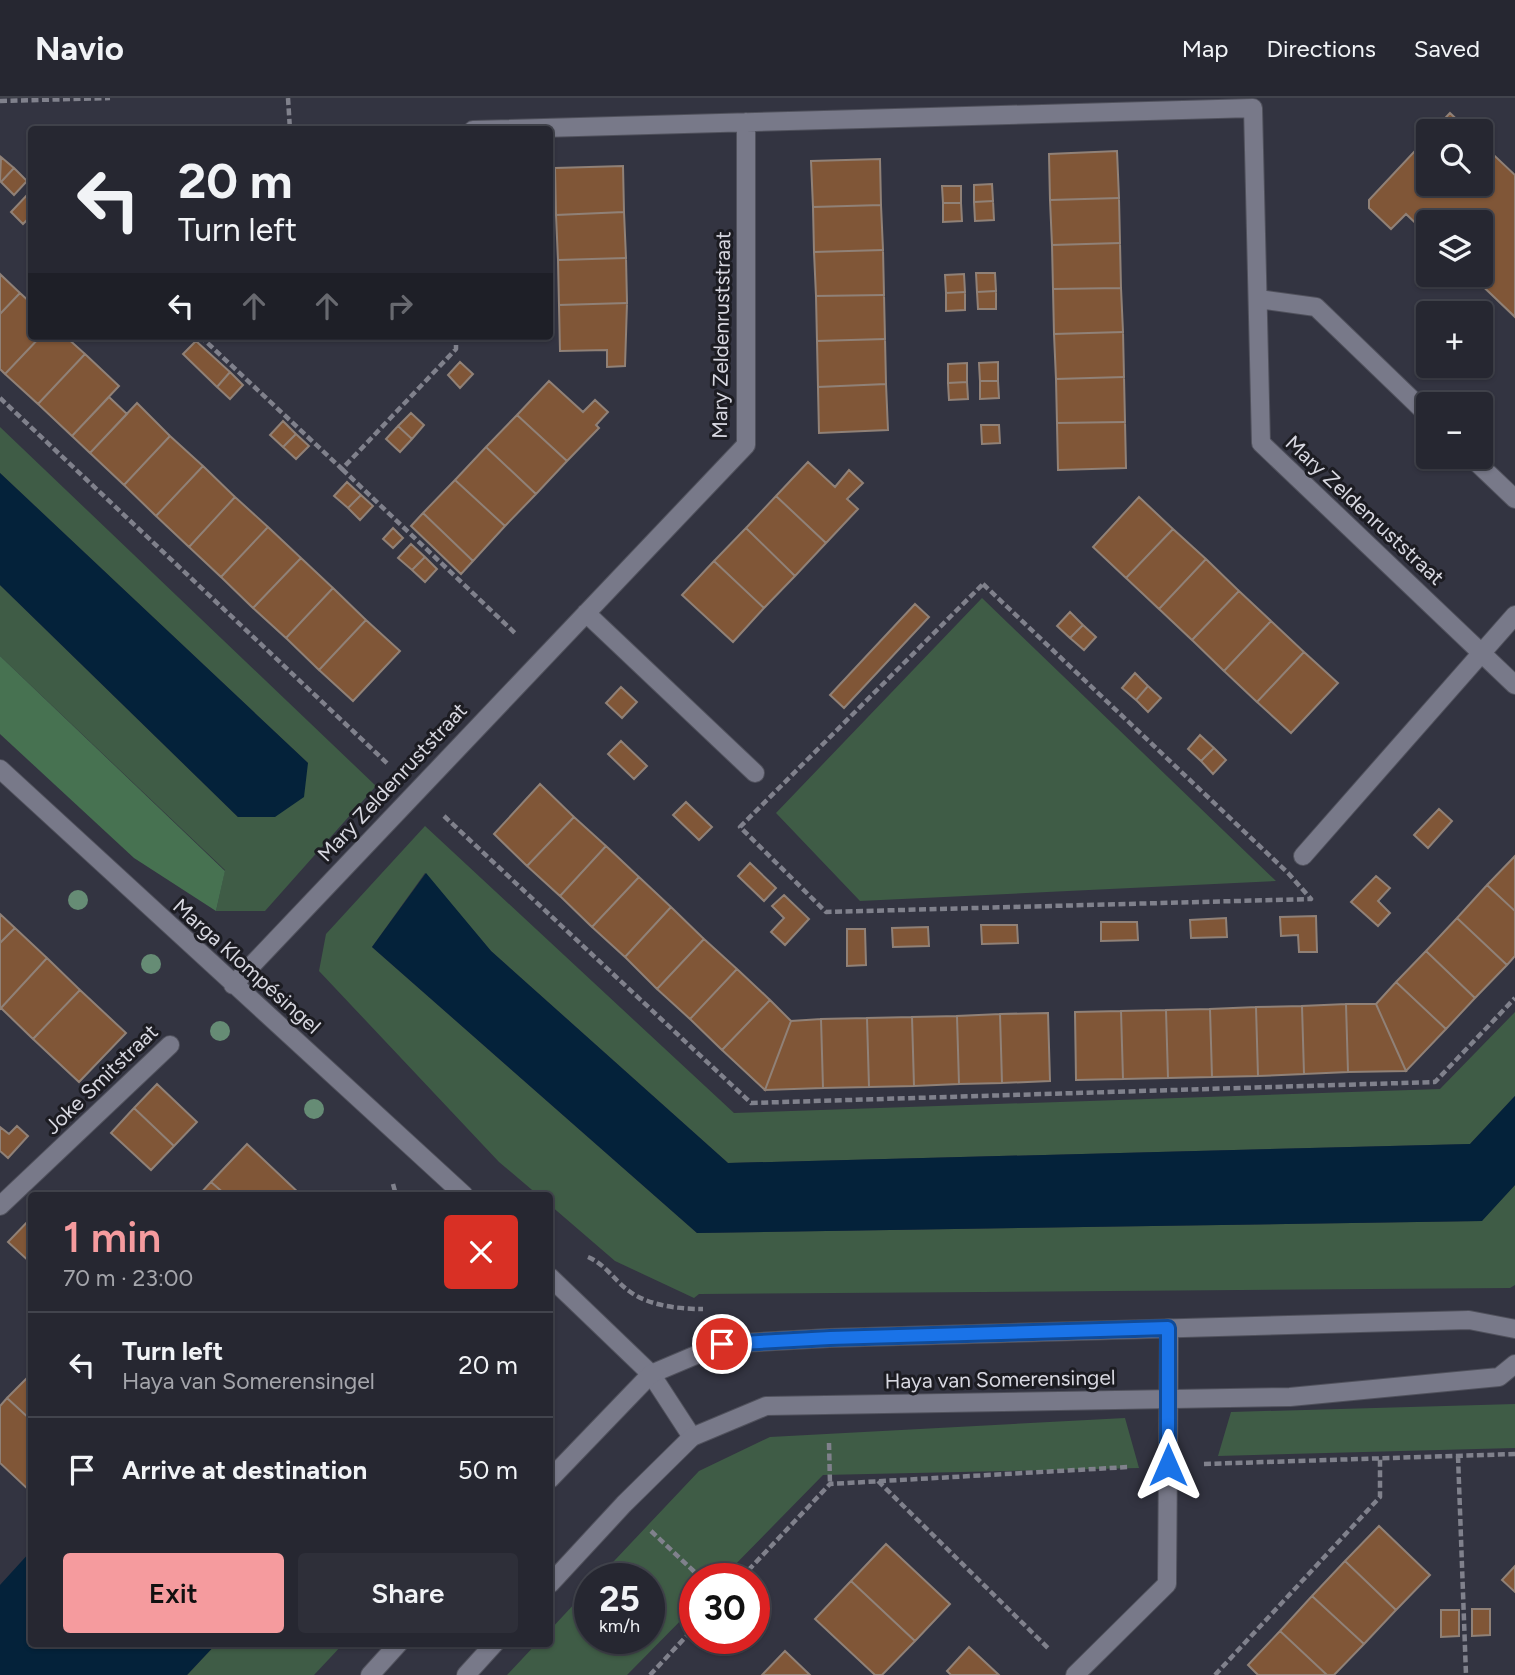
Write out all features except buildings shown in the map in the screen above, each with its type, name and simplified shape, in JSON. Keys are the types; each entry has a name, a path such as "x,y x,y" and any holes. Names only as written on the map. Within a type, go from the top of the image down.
{"street":[{"name":"Mary Zeldenruststraat","path":"553,128 1253,108 1261,443 1515,685"},
{"name":"Mary Zeldenruststraat","path":"233,985 415,790 746,445 746,122"},
{"path":"1258,299 1316,307 1416,403"},
{"path":"1484,469 1515,499"},
{"path":"586,613 755,773"},
{"path":"1303,856 1515,615"},
{"name":"Marga Klompésingel","path":"0,769 461,1192"},
{"name":"Joke Smitstraat","path":"0,1206 170,1045"},
{"path":"553,1280 651,1374 692,1437"},
{"path":"553,1476 651,1374 722,1344 830,1338 1469,1320 1515,1329"},
{"path":"1076,1675 1167,1584 1168,1328"},
{"name":"Haya van Somerensingel","path":"553,1581 624,1504 692,1437 766,1406 1290,1397 1499,1377 1515,1364"},
{"path":"370,1675 395,1647"},
{"path":"466,1675 491,1647"}],"path":[{"path":"0,101 110,98"},
{"path":"288,98 290,126"},
{"path":"204,340 541,658"},
{"path":"342,469 456,349 456,340"},
{"path":"0,398 751,1103 1435,1082 1515,998"},
{"path":"983,584 1288,873 1311,899 826,912 740,827 983,584"},
{"path":"755,1563 830,1484 1168,1465 1515,1454"},
{"path":"1458,1456 1466,1675"},
{"path":"1215,1675 1380,1497 1380,1458"},
{"path":"877,1481 1055,1656"},
{"path":"650,1675 679,1644"}],"green space":[{"path":"0,427 376,786 265,911 216,911 225,870 0,656 0,585 238,817 308,763 0,473"},
{"path":"982,598 1276,881 860,901 776,813"},
{"path":"0,656 225,871 216,911 134,858 0,734"},
{"path":"425,826 734,1113 1440,1089 1515,1012 1515,1096 1470,1144 728,1163 491,951 425,873 372,947 697,1233 1481,1221 1515,1185 1515,1285 1510,1288 699,1294 694,1298 615,1261 553,1208 553,1192 534,1192 499,1162 319,971 326,934"},
{"path":"1515,1404 1515,1448 1218,1456 1231,1412"},
{"path":"1125,1418 1139,1468 823,1475 737,1563 679,1563 679,1622 665,1636 665,1563 612,1563 699,1471 770,1437"},
{"path":"574,1604 574,1654 648,1654 627,1675 507,1675 533,1647 553,1647 553,1627"},
{"path":"213,1647 340,1647 314,1675 187,1675"}],"water":[{"path":"0,473 308,763 304,797 275,817 238,817 0,585"},
{"path":"426,873 491,951 728,1163 1470,1144 1515,1096 1515,1185 1482,1221 697,1233 372,947"},
{"path":"28,1554 28,1647 213,1647 187,1675 0,1675 0,1585"}],"route":[{"path":"722,1344 830,1338 1168,1328 1168,1465"}]}
